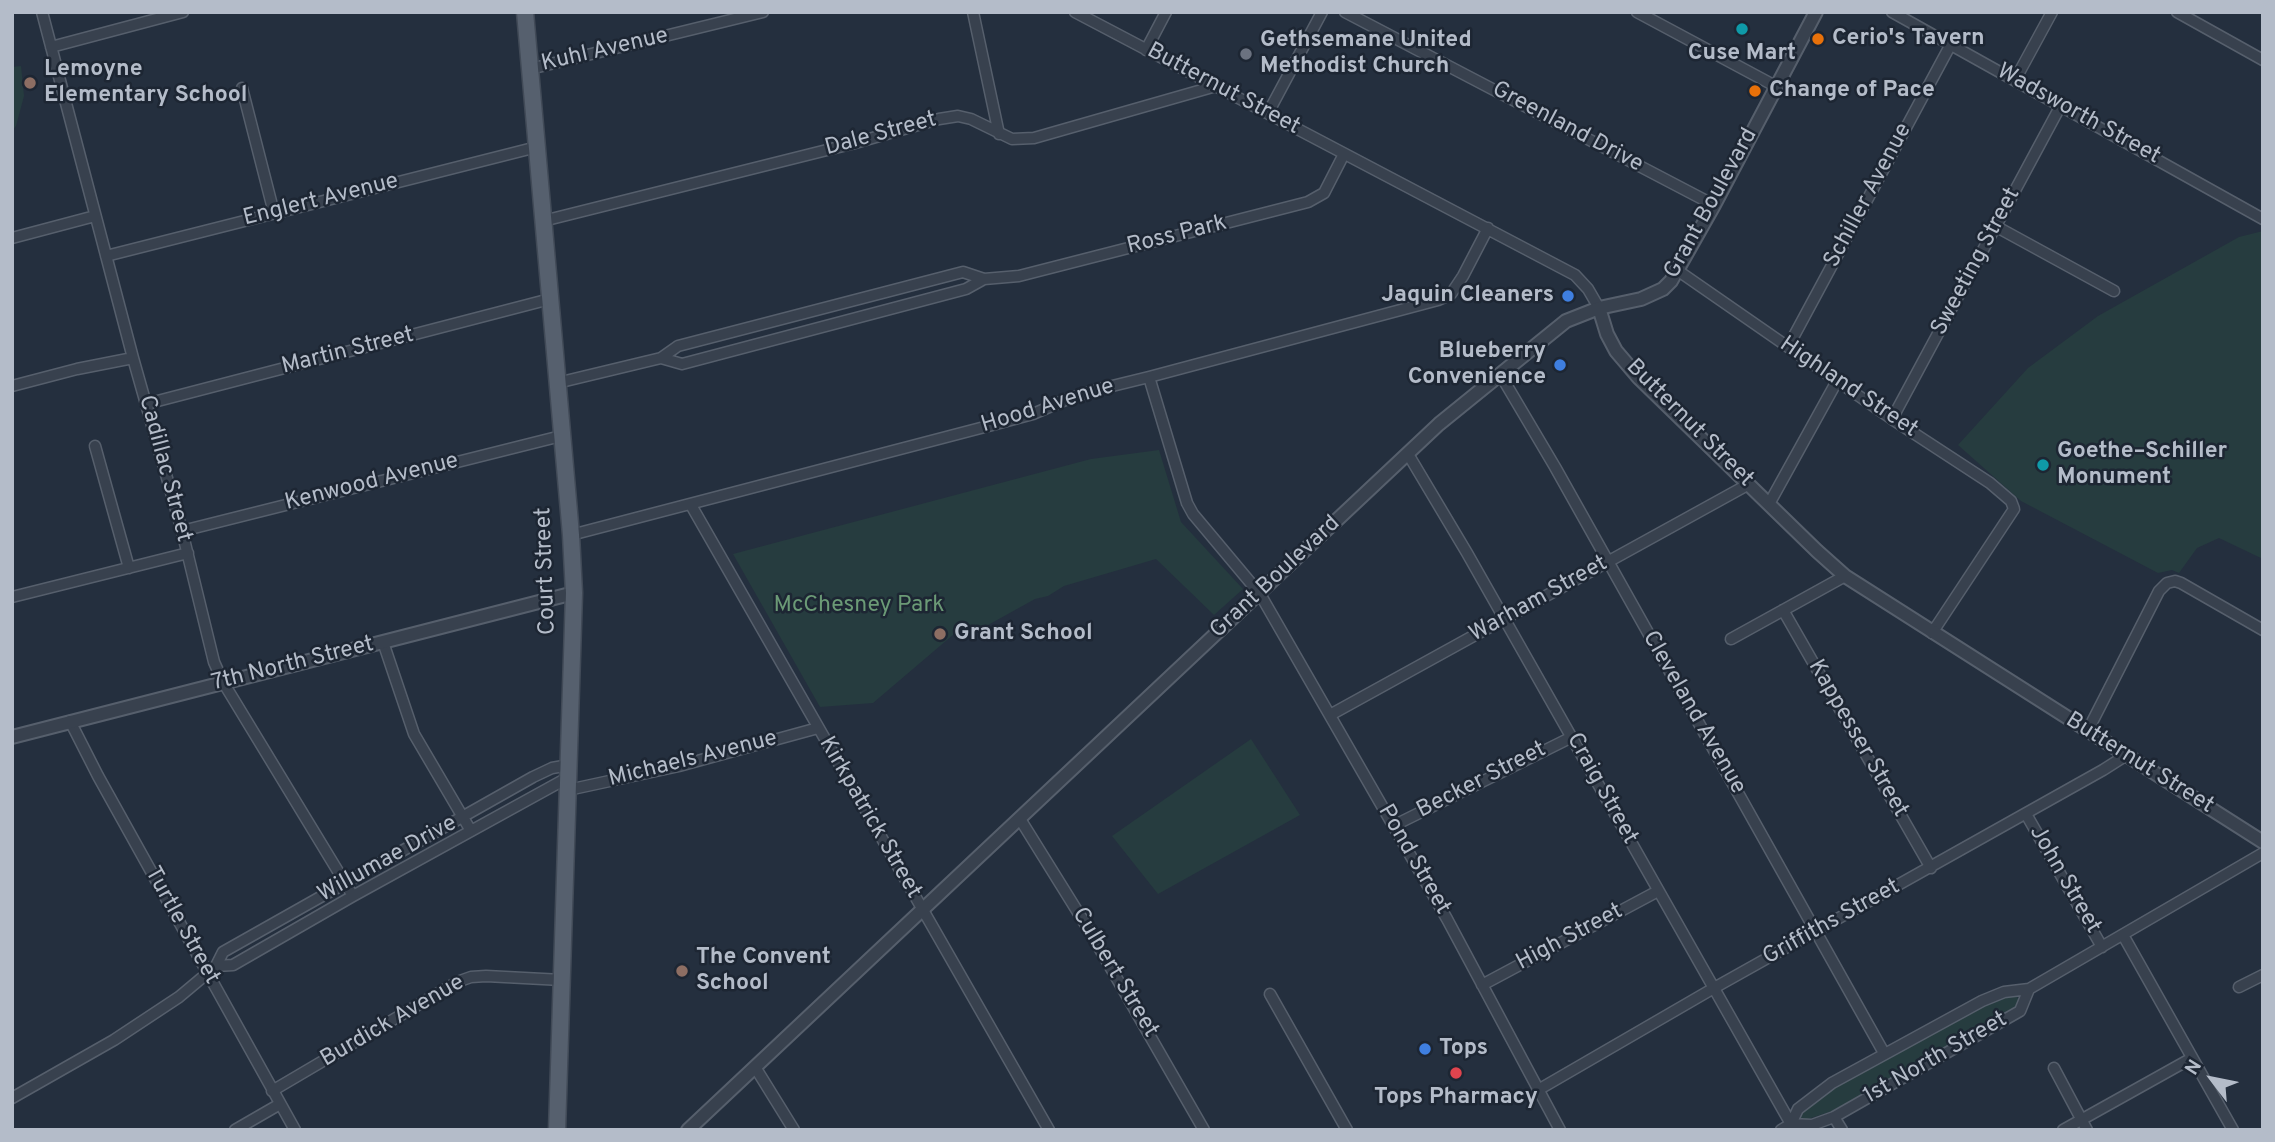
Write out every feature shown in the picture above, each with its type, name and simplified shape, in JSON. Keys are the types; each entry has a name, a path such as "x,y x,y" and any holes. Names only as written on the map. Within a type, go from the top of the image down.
{"main road":[{"name":"Court Street","path":"525,12 574,593 557,1130"}],"street":[{"name":"Cadillac Street","path":"41,12 182,531 214,662 223,682 353,897"},
{"path":"51,47 183,12"},
{"name":"Kuhl Avenue","path":"530,69 763,12"},
{"path":"973,12 999,134"},
{"name":"Butternut Street","path":"1075,12 1575,275 1588,289 1599,309 1606,334 1627,364 1845,576 2263,842"},
{"path":"1146,50 1166,12"},
{"path":"1268,113 1322,12"},
{"name":"Greenland Drive","path":"1345,12 1714,205"},
{"path":"1637,12 1777,87"},
{"name":"Grant Boulevard","path":"688,1130 1439,425 1566,321 1657,293 1671,281 1816,12"},
{"name":"Wadsworth Street","path":"1892,12 2261,215"},
{"path":"2015,80 2052,12"},
{"path":"2177,12 2263,60"},
{"name":"Schiller Avenue","path":"1788,347 1951,44"},
{"name":"Dale Street","path":"543,221 855,143 939,119 958,116 971,119 1012,139 1034,138 1216,86"},
{"path":"242,88 274,213"},
{"name":"Sweeting Street","path":"1892,419 2061,105"},
{"name":"Englert Avenue","path":"106,256 537,147"},
{"name":"Ross Park","path":"557,383 661,358 678,346 963,272 984,279 1019,276 1308,202 1324,193 1344,154"},
{"path":"12,238 95,216"},
{"path":"1997,227 2113,291"},
{"name":"Hood Avenue","path":"570,535 996,425 1034,414 1070,398 1451,294 1464,276 1488,228"},
{"name":"Highland Street","path":"1677,270 2011,501 2014,509 1932,633"},
{"name":"Ross Park","path":"661,358 682,364 966,289 984,279"},
{"name":"Martin Street","path":"146,404 550,299"},
{"path":"12,386 133,358"},
{"name":"Cleveland Avenue","path":"1500,374 1884,1054"},
{"name":"Pond Street","path":"1149,377 1187,503 1207,533 1260,594 1482,985 1560,1130"},
{"path":"1769,504 1837,381"},
{"name":"Kenwood Avenue","path":"182,531 561,436"},
{"path":"95,446 129,568"},
{"name":"Craig Street","path":"1408,454 1505,619 1791,1124"},
{"name":"Warham Street","path":"1330,716 1749,484"},
{"name":"Kirkpatrick Street","path":"691,505 1049,1130"},
{"path":"12,597 188,554"},
{"path":"1731,639 1845,576"},
{"path":"2087,732 2164,585 2175,581 2182,583 2263,630"},
{"name":"7th North Street","path":"12,737 574,593"},
{"name":"Kappesser Street","path":"1783,610 1930,868"},
{"path":"383,642 414,734 471,831"},
{"name":"Turtle Street","path":"70,721 295,1130"},
{"name":"Michaels Avenue","path":"569,777 679,766 818,727"},
{"name":"Becker Street","path":"1393,826 1572,737"},
{"name":"Griffiths Street","path":"1538,1090 1714,988 2104,771 2124,756"},
{"name":"Willumae Drive","path":"12,1098 179,998 216,966 223,952 533,777 552,768 569,777"},
{"name":"Willumae Drive","path":"216,966 233,965 569,777"},
{"name":"John Street","path":"2026,814 2102,947"},
{"name":"Culbert Street","path":"1020,819 1089,930 1204,1130"},
{"name":"1st North Street","path":"1791,1124 1798,1109 1815,1095 1884,1054 1982,1001 2004,992 2029,989 2263,853"},
{"name":"High Street","path":"1482,985 1658,891"},
{"name":"John Street","path":"2123,935 2233,1130"},
{"path":"2239,986 2263,975"},
{"name":"Burdick Avenue","path":"272,1091 457,982 486,976 562,980"},
{"name":"1st North Street","path":"1781,1130 1791,1124 1812,1125 1834,1117 2020,1011 2029,989"},
{"path":"1270,994 1347,1130"},
{"path":"2063,1130 2192,1058"},
{"path":"755,1067 794,1130"},
{"path":"2054,1068 2087,1130"},
{"path":"236,1130 280,1104"},
{"path":"1834,1117 1842,1130"}],"green space":[{"path":"21,66 24,96 16,126 12,131 12,67"},
{"path":"2263,231 2263,559 2219,538 2197,548 2179,573 2172,570 2158,573 2021,501 1958,445 2028,368 2098,316 2239,237"},
{"name":"McChesney Park","path":"1159,450 1181,522 1243,589 1214,615 1156,559 1064,586 970,635 954,634 873,703 820,707 733,554 1091,459"},
{"path":"1251,739 1300,815 1158,894 1112,836"},
{"path":"2012,995 2019,999 2018,1005 1957,1041 1832,1111 1805,1120 1801,1118 1803,1109 1818,1096 1958,1017"}],"place":[{"name":"Cuse Mart","path":"1742,29"},
{"name":"Cerio's Tavern","path":"1818,39"},
{"name":"Gethsemane United Methodist Church","path":"1246,54"},
{"name":"Lemoyne Elementary School","path":"30,83"},
{"name":"Change of Pace","path":"1755,91"},
{"name":"Jaquin Cleaners","path":"1568,296"},
{"name":"Blueberry Convenience","path":"1560,365"},
{"name":"Goethe–Schiller Monument","path":"2043,465"},
{"name":"Grant School","path":"940,634"},
{"name":"The Convent School","path":"682,971"},
{"name":"Tops","path":"1425,1049"},
{"name":"Tops Pharmacy","path":"1456,1073"}]}
